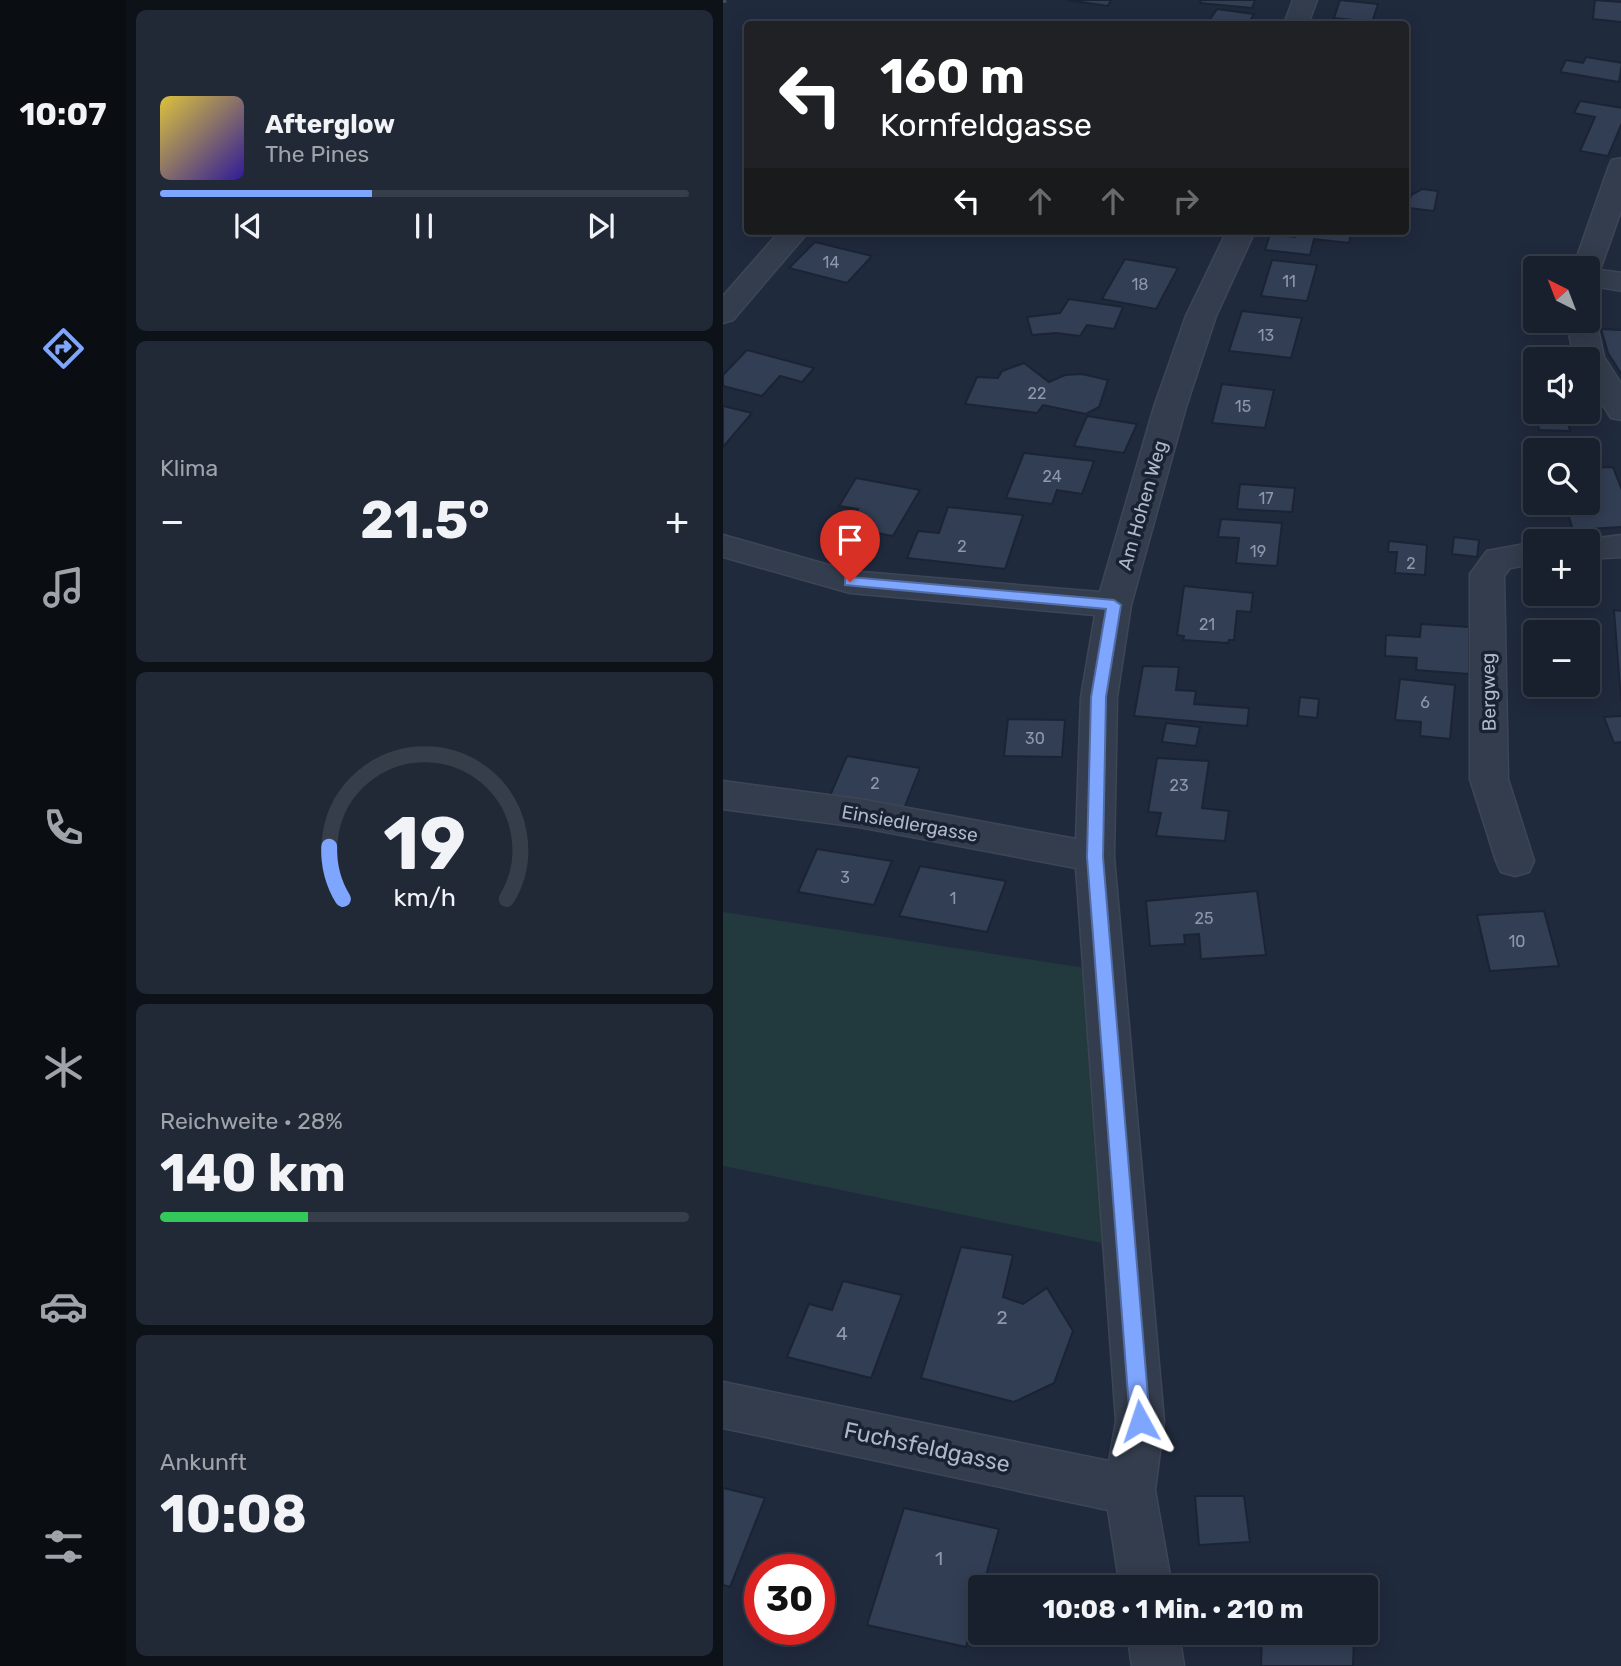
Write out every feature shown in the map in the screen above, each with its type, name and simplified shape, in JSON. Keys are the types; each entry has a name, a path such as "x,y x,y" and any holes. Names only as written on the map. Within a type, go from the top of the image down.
{"street":[{"path":"1297,21 1305,0"},
{"path":"1591,256 1621,166"},
{"path":"723,314 792,235"},
{"name":"Am Hohen Weg","path":"1144,1575 1130,1490 1140,1421 1095,857 1099,697 1114,605 1179,381 1201,316 1239,235"},
{"path":"1600,278 1621,282"},
{"path":"1584,333 1589,357 1621,411"},
{"path":"1600,547 1621,545"},
{"path":"723,546 850,582 1114,605"},
{"name":"Bergweg","path":"1515,861 1489,779 1487,574 1499,559 1523,555"},
{"name":"Einsiedlergasse","path":"723,795 859,813 1095,857"},
{"name":"Fuchsfeldgasse","path":"723,1405 1130,1490"},
{"path":"1155,1645 1158,1666"}],"green space":[{"path":"723,912 1085,968 1102,1243 723,1166"}],"building":[{"path":"1067,0 1111,0 1108,6"},
{"path":"1201,0 1255,0 1252,8 1200,3"},
{"path":"1340,0 1378,4 1372,21 1334,18"},
{"path":"1595,0 1622,2 1622,22 1593,19"},
{"path":"1217,9 1254,14 1250,21 1209,21"},
{"path":"1586,57 1622,63 1619,82 1560,72 1566,60 1583,63"},
{"path":"1580,101 1622,108 1622,123 1608,156 1580,151 1595,117 1574,113"},
{"path":"1422,189 1438,191 1434,211 1409,208 1411,195"},
{"path":"1270,235 1351,235 1349,243 1314,239 1310,255 1265,250"},
{"path":"815,242 872,256 847,283 789,268"},
{"path":"1125,259 1178,268 1156,309 1102,299"},
{"path":"1272,260 1317,265 1307,301 1261,296"},
{"path":"1069,299 1123,307 1114,329 1087,325 1080,336 1056,333 1032,335 1027,317 1060,313"},
{"path":"1242,311 1302,318 1291,358 1229,351"},
{"path":"1601,329 1622,330 1622,375 1608,353"},
{"path":"747,350 814,368 802,382 780,376 762,396 723,386 723,375"},
{"path":"1024,363 1049,382 1065,375 1082,374 1108,380 1099,407 1086,414 1043,405 1037,413 965,404 977,377 998,378 1002,371"},
{"path":"1222,384 1274,390 1265,428 1212,423"},
{"path":"723,406 752,413 723,447"},
{"path":"1087,416 1137,424 1124,453 1074,446"},
{"path":"1538,424 1569,424 1570,431 1539,430"},
{"path":"1024,453 1094,461 1082,494 1057,490 1052,504 1006,498"},
{"path":"1613,467 1622,490 1622,527 1573,529 1568,515 1600,515 1600,468"},
{"path":"856,478 920,490 893,536 847,527 858,509 839,506"},
{"path":"1240,484 1295,488 1292,512 1237,509"},
{"path":"948,507 1023,515 1005,569 907,558 918,531 939,533"},
{"path":"1221,519 1282,523 1277,566 1236,563 1239,538 1218,537"},
{"path":"1454,537 1479,540 1477,557 1452,554"},
{"path":"1389,541 1427,545 1425,575 1395,573 1397,552 1388,552"},
{"path":"1184,586 1253,593 1251,612 1237,611 1234,640 1229,640 1228,643 1183,640 1184,636 1177,635"},
{"path":"1614,610 1622,611 1622,700 1621,700"},
{"path":"1421,624 1469,627 1469,674 1416,670 1417,658 1385,656 1386,635 1420,637"},
{"path":"1143,666 1179,667 1176,690 1196,691 1194,704 1249,708 1247,726 1134,716"},
{"path":"1400,679 1455,685 1450,739 1420,736 1421,722 1395,720"},
{"path":"1300,697 1319,699 1317,718 1298,716"},
{"path":"1622,716 1622,742 1614,743 1604,717"},
{"path":"1008,719 1065,720 1062,757 1004,756"},
{"path":"1166,723 1200,727 1196,746 1162,742"},
{"path":"847,756 920,768 903,811 829,798"},
{"path":"1157,758 1209,761 1202,808 1229,811 1225,841 1156,836 1161,813 1148,812"},
{"path":"817,849 892,861 874,905 798,892"},
{"path":"920,866 1006,881 987,932 899,916"},
{"path":"1257,891 1266,955 1201,959 1199,934 1184,935 1185,944 1150,946 1146,901"},
{"path":"1544,911 1559,966 1490,971 1477,915"},
{"path":"961,1247 1013,1255 1003,1297 1023,1304 1047,1288 1073,1331 1054,1383 1014,1402 921,1378"},
{"path":"843,1281 902,1295 871,1378 787,1357 809,1304 832,1310"},
{"path":"723,1488 765,1498 730,1587 723,1585"},
{"path":"1195,1496 1244,1496 1250,1542 1199,1545"},
{"path":"904,1508 999,1529 986,1575 968,1575 966,1647 867,1625"},
{"path":"1262,1645 1354,1645 1353,1666 1261,1666"}],"route":[{"path":"850,582 1114,605 1099,697 1095,857 1140,1421"}]}
